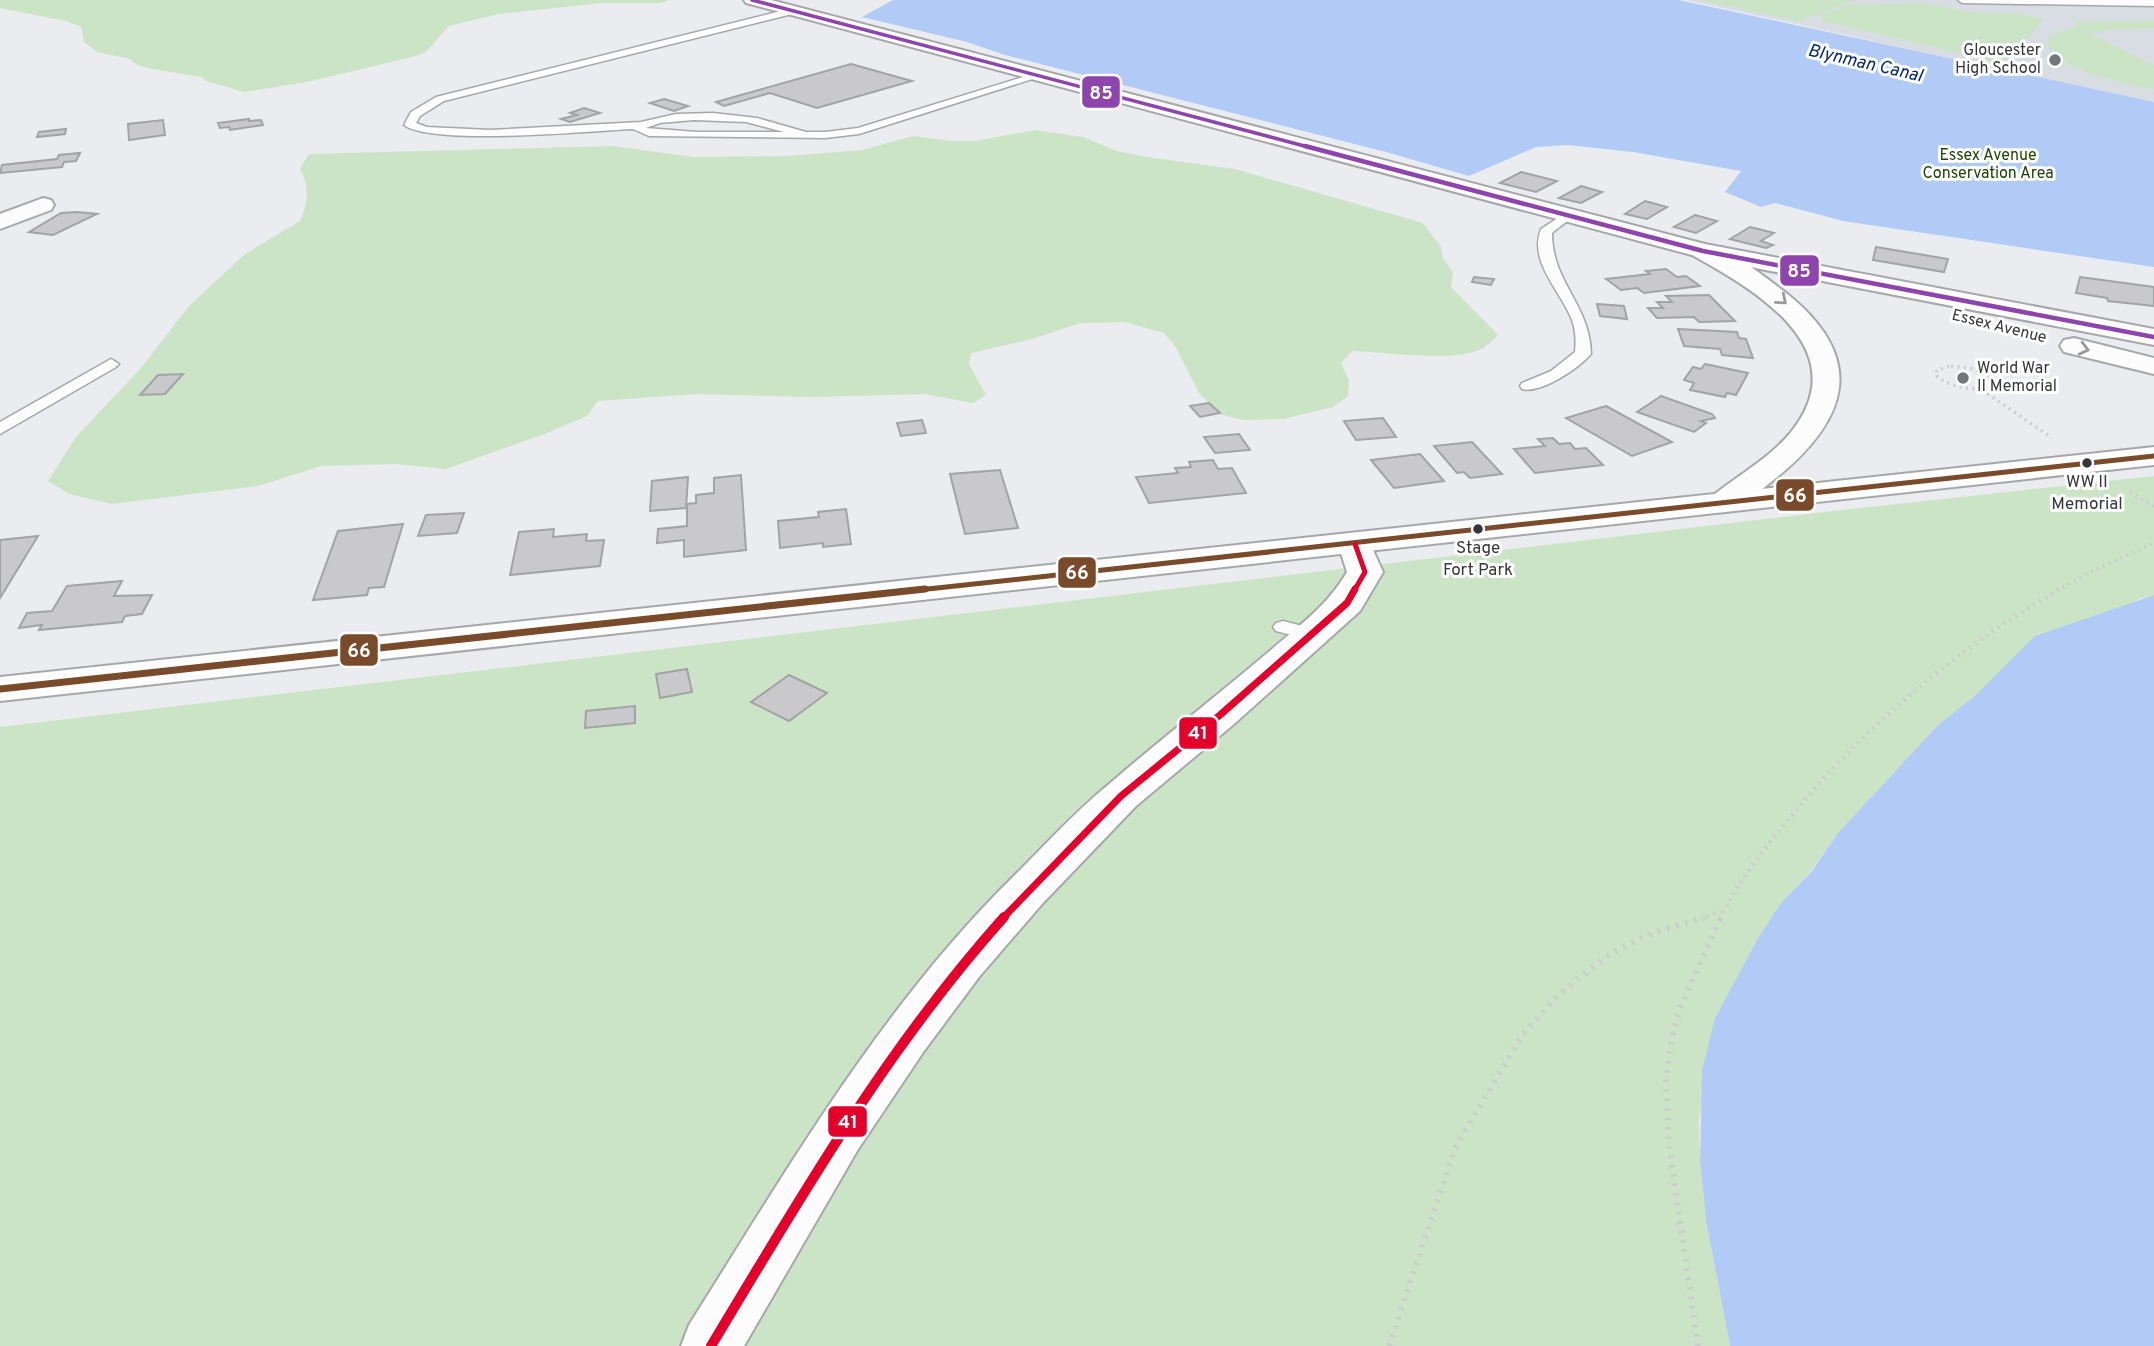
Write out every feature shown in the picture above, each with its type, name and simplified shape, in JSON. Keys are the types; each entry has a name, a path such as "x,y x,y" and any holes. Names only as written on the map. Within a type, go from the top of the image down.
{"street":[{"name":"Essex Avenue","path":"758,1 1703,251 1805,273 1881,284 2154,337"},
{"path":"0,200 43,205 0,222"},
{"path":"1703,251 1782,299 1810,329 1819,345 1826,372 1825,399 1804,436 1723,504"},
{"name":"Essex Avenue","path":"1805,273 1865,292 2154,366"},
{"path":"0,689 2154,456"},
{"path":"711,1346 838,1135 906,1037 962,964 1026,892 1121,796 1220,715 1297,631 1347,603 1365,572 1355,544"}],"lane":[{"path":"1962,0 2154,3"},
{"path":"793,11 440,99 415,114 410,125 426,130 490,134 640,125 678,117 753,120 806,135"},
{"path":"640,125 638,129 649,134 806,135 859,131 1040,75"},
{"path":"1528,386 1556,374 1583,354 1585,337 1579,315 1547,264 1544,248 1546,232 1570,214"},
{"path":"0,429 111,364"}],"path":[{"path":"1982,390 1994,386 1994,382 1980,371 1952,366 1937,370 1935,374 1950,385 1982,390 2053,438"},
{"path":"2124,488 2154,508"},
{"path":"1698,1346 1665,1113 1667,1060 1682,1000 1721,912 1746,874 1833,765 1916,688 2019,611 2106,564 2154,542"},
{"path":"1389,1346 1455,1148 1521,1037 1559,994 1610,954 1653,933 1721,912"}],"shaded area":[{"name":"Gloucester High School","path":"1686,0 2154,0 2154,104 1815,28"}],"green space":[{"path":"0,0 669,0 660,3 602,3 499,14 449,26 425,53 412,57 307,82 244,92 206,81 202,77 152,69 137,65 130,59 97,52 84,42 81,27 66,21 0,8"},
{"path":"1701,0 1855,0 1799,21"},
{"path":"1927,3 1971,12 2022,14 2044,19 2018,49 2009,52 2014,66 1823,21 1820,15 1849,5"},
{"path":"2071,21 2154,21 2154,28 2088,33 2154,65 2154,89 2097,76 2058,57 2048,47 2048,38 2060,31 2080,26"},
{"path":"1035,130 1083,137 1117,151 1147,157 1235,169 1423,223 1441,247 1443,258 1453,272 1451,287 1498,335 1481,349 1454,355 1419,356 1352,351 1341,363 1349,381 1348,396 1333,407 1283,419 1243,420 1219,414 1199,393 1175,346 1164,333 1125,322 1081,323 1032,339 971,353 969,364 986,395 973,403 925,394 815,397 696,394 598,401 587,416 446,469 395,464 321,466 258,486 112,504 69,494 48,481 76,437 141,368 189,306 245,254 300,221 307,194 300,169 309,154 613,146 693,157 787,156 862,150 913,136 975,141"},
{"name":"Stage Fort Park","path":"2154,476 2154,595 2139,599 1977,694 1938,725 1838,833 1810,872 1781,904 1758,938 1715,1018 1699,1121 1700,1161 1706,1220 1730,1346 0,1346 0,727 1833,511"}],"water":[{"name":"Blynman Canal","path":"893,0 1679,0 2154,102 2154,267 1843,221 1775,203 1761,207 1725,192 1741,171 1633,152 1568,145 1536,147 1469,176 1386,152 1005,55 967,42 862,17"},
{"path":"2154,595 2154,1346 1730,1346 1706,1220 1700,1161 1702,1070 1715,1018 1758,938 1781,903 1811,872 1838,833 1938,725 1977,694 2035,636"}],"building":[{"path":"851,64 912,81 817,108 770,93 724,106 716,102"},
{"path":"664,99 688,106 674,111 650,103"},
{"path":"584,108 600,113 570,122 561,119 577,115 570,113"},
{"path":"163,120 165,135 129,140 128,124"},
{"path":"261,120 263,125 230,130 229,127 220,128 218,123"},
{"path":"66,129 65,134 37,137 39,132"},
{"path":"80,153 76,161 64,162 62,167 0,173 2,165 57,159 59,155"},
{"path":"1521,172 1557,181 1536,192 1500,183"},
{"path":"1581,186 1602,192 1581,203 1559,198"},
{"path":"1645,201 1667,207 1647,219 1625,214"},
{"path":"61,213 97,214 53,235 29,232"},
{"path":"1695,215 1717,221 1696,233 1674,227"},
{"path":"1750,227 1774,233 1761,241 1773,245 1766,248 1730,239"},
{"path":"1876,247 1948,259 1944,272 1873,260"},
{"path":"1666,269 1677,277 1686,276 1700,286 1644,293 1637,288 1621,290 1606,279 1650,274 1646,271"},
{"path":"1474,277 1494,279 1491,285 1472,282"},
{"path":"2080,277 2154,287 2154,306 2108,301 2107,298 2076,293"},
{"path":"1709,295 1735,321 1699,322 1694,317 1657,318 1648,308 1663,308 1657,302 1672,302 1666,296"},
{"path":"1597,304 1624,306 1627,319 1600,316"},
{"path":"1678,329 1737,332 1739,338 1746,339 1753,358 1722,355 1720,349 1684,346"},
{"path":"1705,364 1748,373 1736,395 1727,393 1725,397 1690,390 1694,383 1684,380 1693,367 1701,369"},
{"path":"183,374 165,394 140,395 158,375"},
{"path":"1661,396 1712,414 1715,418 1701,421 1706,423 1694,432 1637,412"},
{"path":"1209,403 1220,413 1200,417 1190,406"},
{"path":"1606,406 1672,442 1632,456 1566,418"},
{"path":"1383,418 1396,437 1356,440 1344,421"},
{"path":"922,420 926,433 901,436 897,423"},
{"path":"1239,434 1250,450 1215,453 1204,437"},
{"path":"1553,438 1559,444 1570,443 1575,449 1586,448 1603,465 1535,473 1514,449 1545,446 1538,439"},
{"path":"1472,442 1502,474 1470,478 1464,472 1457,473 1434,446"},
{"path":"1420,454 1444,481 1394,488 1371,460"},
{"path":"1213,460 1218,469 1232,468 1246,493 1149,503 1136,477 1178,473 1175,468 1191,467 1189,462"},
{"path":"1000,470 1018,528 965,534 950,474"},
{"path":"741,475 746,550 684,557 684,540 657,543 658,529 687,526 687,504 696,503 696,495 714,493 714,478"},
{"path":"688,477 686,508 650,511 652,481"},
{"path":"846,509 851,544 823,547 823,543 780,548 778,521 819,517 818,512"},
{"path":"464,513 457,533 418,536 426,515"},
{"path":"403,524 384,587 369,588 367,595 313,600 338,531"},
{"path":"554,529 553,537 587,534 586,541 604,540 600,566 510,575 519,532"},
{"path":"38,536 0,598 0,540"},
{"path":"122,581 114,596 152,595 142,614 125,616 122,622 39,630 42,625 19,628 27,613 52,611 67,586"},
{"path":"687,669 692,692 660,698 656,674"},
{"path":"789,675 827,693 789,721 751,702"},
{"path":"635,706 635,723 585,728 586,711"}],"transit line":[{"name":"85","path":"752,0 1703,251 2154,337"},
{"name":"66","path":"0,689 2154,456"},
{"name":"41","path":"711,1346 838,1135 906,1037 962,964 1026,892 1121,796 1220,715 1347,603 1365,572 1355,544"}],"place":[{"name":"Gloucester High School","path":"2055,60"},
{"name":"World War II Memorial","path":"1963,378"},
{"name":"WW II Memorial","path":"2087,463"},
{"name":"Stage Fort Park","path":"1478,529"}],"park label":[{"name":"Essex Avenue Conservation Area","path":"1988,165"}]}
